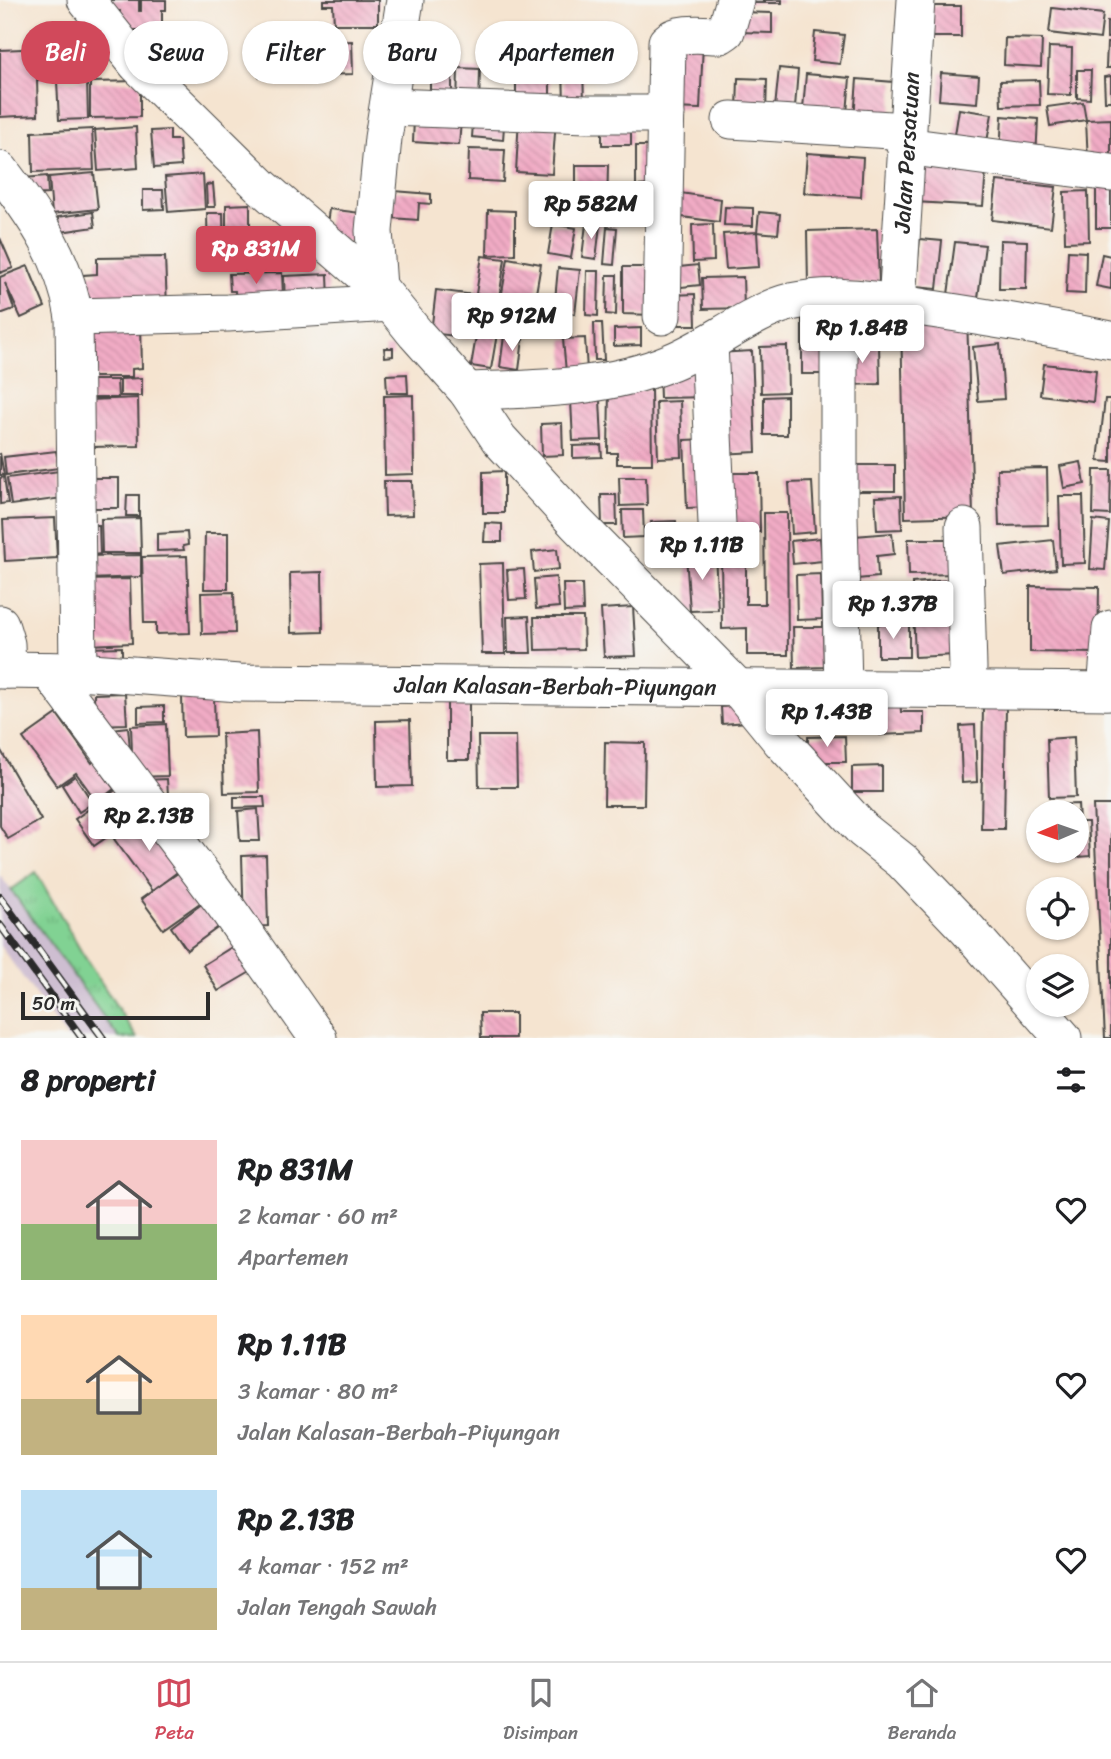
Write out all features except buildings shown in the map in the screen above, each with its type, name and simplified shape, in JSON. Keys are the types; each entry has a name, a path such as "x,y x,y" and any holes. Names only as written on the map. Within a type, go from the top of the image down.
{"street":[{"path":"86,0 137,64 378,298 467,391 499,439 576,523 737,687 781,741 863,830 902,861 968,930 1063,1038"},
{"path":"378,298 374,232 383,138 405,0"},
{"path":"662,316 667,42 678,36 720,35 726,32 735,0"},
{"name":"Jalan Persatuan","path":"897,303 916,0"},
{"path":"389,107 666,114"},
{"path":"731,120 906,139 1111,173"},
{"path":"5,186 36,218 70,289 74,317 64,671 318,1038"},
{"path":"467,391 546,388 634,375 673,361 788,303 839,297 897,303 1065,329 1111,340"},
{"path":"839,297 839,516 843,688"},
{"path":"74,317 228,313 378,298"},
{"path":"709,343 718,547"},
{"path":"964,527 968,668 966,689"},
{"path":"0,624 6,644 3,670"},
{"path":"1109,691 1111,629"},
{"name":"Jalan Kalasan-Berbah-Piyungan","path":"3,670 64,671 239,683 1109,691"}],"shaded area":[{"path":"0,875 119,1038 67,1038 0,946"}],"green space":[{"path":"36,872 81,951 137,1038 119,1038 11,890"}],"railway":[{"path":"0,897 103,1038"},
{"path":"0,925 82,1038"}]}
